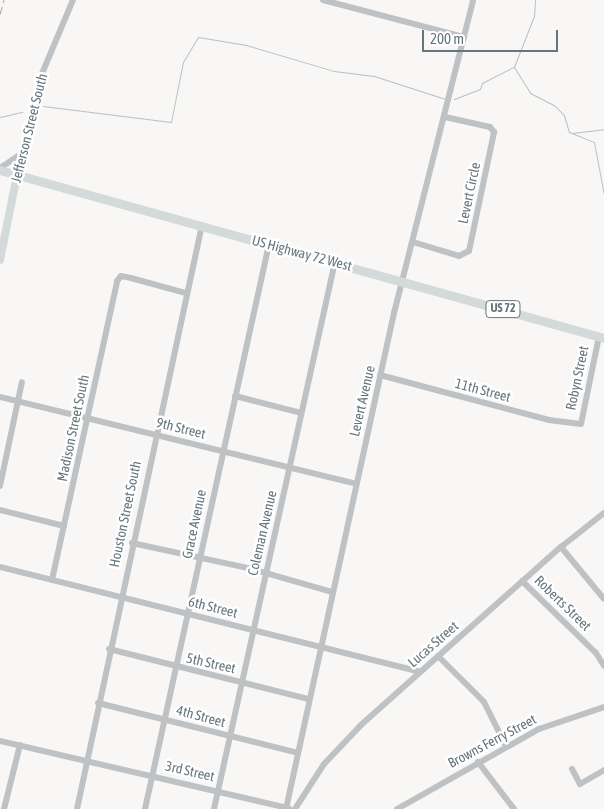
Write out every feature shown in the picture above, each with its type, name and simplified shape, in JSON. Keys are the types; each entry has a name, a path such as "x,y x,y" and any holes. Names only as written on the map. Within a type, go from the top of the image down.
{"highway":[{"name":"US Highway 72 West","path":"0,169 601,337"}],"main road":[{"name":"Jefferson Street South","path":"0,260 17,175"}],"street":[{"name":"Jefferson Street South","path":"17,175 41,76 73,0"},
{"path":"323,0 464,36"},
{"name":"Levert Avenue","path":"290,808 308,699 380,375 473,0"},
{"name":"Levert Circle","path":"413,242 459,256 470,251 494,132 490,127 445,117"},
{"path":"0,169 22,153"},
{"name":"Houston Street South","path":"79,809 109,649 202,225"},
{"name":"Grace Avenue","path":"145,809 163,719 269,244"},
{"name":"Coleman Avenue","path":"214,809 335,262"},
{"name":"Madison Street South","path":"52,580 117,281 121,276 186,293"},
{"name":"Robyn Street","path":"581,424 601,337"},
{"name":"11th Street","path":"380,375 549,420 581,424"},
{"path":"0,486 22,382"},
{"path":"235,396 301,413"},
{"name":"9th Street","path":"0,397 356,484"},
{"path":"0,510 64,526"},
{"name":"Lucas Street","path":"290,808 338,748 522,581 561,547 604,514"},
{"path":"132,543 265,574 332,592"},
{"path":"561,547 604,599"},
{"name":"6th Street","path":"0,567 420,672"},
{"name":"Roberts Street","path":"522,581 596,653 604,666"},
{"name":"5th Street","path":"109,649 308,699"},
{"path":"438,656 484,702 506,746"},
{"name":"4th Street","path":"98,704 298,753"},
{"name":"Browns Ferry Street","path":"397,809 506,746 559,720 604,707"},
{"name":"3rd Street","path":"0,741 152,774 290,808"},
{"path":"4,809 20,745"},
{"path":"478,762 514,809"},
{"path":"572,769 580,784 604,770"}],"waterway":[{"path":"454,99 480,89 482,83 514,67 534,16 535,0"},
{"path":"43,106 171,122 183,62 198,37 246,45 334,71 374,76 445,99"},
{"path":"514,67 530,93 554,105 564,115 569,132 594,142 604,195"},
{"path":"0,117 22,112"},
{"path":"572,133 604,129"}],"railway":[{"path":"0,14 4,0"}]}
